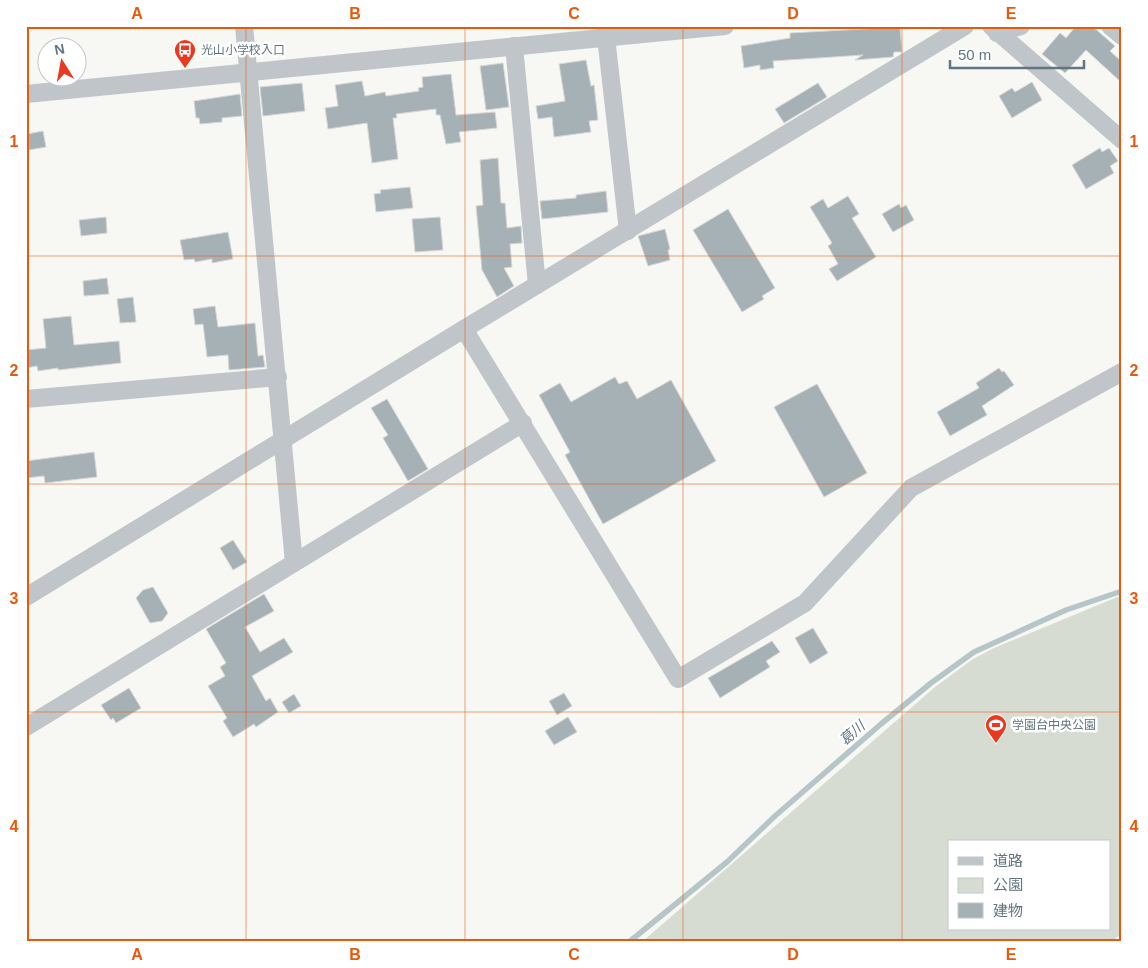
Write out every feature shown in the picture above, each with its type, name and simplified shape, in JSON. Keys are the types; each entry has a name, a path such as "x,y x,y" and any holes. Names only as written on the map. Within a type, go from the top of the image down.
{"street":[{"path":"244,26 294,563"},
{"path":"26,94 514,46 605,32 725,26"},
{"path":"26,597 965,26"},
{"path":"994,30 1021,26"},
{"path":"1110,26 1122,36"},
{"path":"994,30 1122,140"},
{"path":"605,32 628,231"},
{"path":"514,46 537,285"},
{"path":"464,329 678,680 805,604 911,488 1122,372"},
{"path":"26,399 278,377"},
{"path":"26,727 523,424"}],"green space":[{"name":"学園台中央公園","path":"1122,595 1122,934 1110,942 642,942 935,687 973,659 994,648"}],"building":[{"path":"1076,26 1092,26 1115,46 1110,51 1122,62 1122,83 1086,50 1065,73 1042,54 1060,33 1066,38"},
{"path":"900,27 902,52 894,52 893,57 855,60 863,55 773,61 774,68 760,70 760,65 744,68 741,46 790,38 790,33"},
{"path":"586,60 591,86 594,85 598,120 589,121 591,132 554,137 552,117 538,119 536,106 565,101 559,64"},
{"path":"503,63 509,107 486,110 480,66"},
{"path":"451,74 456,115 495,112 497,128 459,132 461,142 446,144 440,115 436,115 436,109 396,114 397,118 393,118 398,159 372,163 367,123 328,129 325,108 338,106 335,85 362,81 365,96 385,92 386,96 419,91 418,88 423,87 422,77"},
{"path":"1032,82 1042,100 1012,118 999,96 1012,88 1015,92"},
{"path":"302,83 305,111 263,116 260,87"},
{"path":"818,83 827,97 784,123 775,109"},
{"path":"240,94 242,116 222,118 222,122 200,124 199,118 196,118 194,101"},
{"path":"43,131 46,147 29,150 27,134"},
{"path":"1100,148 1102,152 1109,148 1118,161 1110,166 1114,173 1086,189 1072,165"},
{"path":"498,158 501,203 505,203 507,228 521,226 522,243 510,244 512,267 504,268 514,286 497,297 482,270 476,206 483,205 480,160"},
{"path":"410,187 413,208 376,212 374,194 381,193 380,190"},
{"path":"606,191 608,212 542,219 540,201 576,198 576,195"},
{"path":"848,196 859,214 852,218 876,257 837,281 829,269 838,264 828,246 832,243 810,207 823,199 828,208"},
{"path":"899,204 901,208 906,205 914,220 893,232 882,214"},
{"path":"728,209 775,288 762,296 764,299 742,312 693,230"},
{"path":"106,217 107,233 81,236 79,220"},
{"path":"440,217 443,250 415,252 412,219"},
{"path":"665,229 670,249 668,250 670,260 648,266 638,236"},
{"path":"228,232 233,259 212,263 212,259 195,262 194,259 184,260 180,240"},
{"path":"107,278 109,294 84,296 83,281"},
{"path":"133,297 136,322 120,323 117,299"},
{"path":"215,306 218,327 255,323 258,356 263,355 265,367 229,370 228,355 207,357 203,324 195,325 193,309"},
{"path":"71,316 74,345 119,341 121,363 58,370 58,368 38,371 37,366 26,368 26,350 46,348 43,319"},
{"path":"999,368 1002,372 1004,371 1014,385 982,406 987,415 950,436 937,412 979,388 976,383"},
{"path":"615,377 619,384 627,381 637,399 671,380 716,461 603,524 565,455 570,452 539,395 560,383 571,402"},
{"path":"817,384 867,473 824,497 774,407"},
{"path":"387,399 428,469 408,481 383,438 388,435 371,408"},
{"path":"94,452 97,477 45,483 44,476 26,478 26,461"},
{"path":"233,540 247,562 233,570 220,548"},
{"path":"153,587 168,613 162,621 150,623 136,598 143,590"},
{"path":"264,594 274,611 245,627 260,652 284,638 293,652 252,676 266,701 270,698 278,712 256,727 254,724 233,737 223,721 227,718 208,686 225,676 220,667 226,663 206,629"},
{"path":"813,628 828,653 810,664 795,638"},
{"path":"772,641 780,652 766,661 770,667 720,698 708,678"},
{"path":"129,688 141,708 116,723 113,718 111,720 101,705"},
{"path":"564,693 572,706 557,715 549,701"},
{"path":"294,694 301,706 289,713 282,702"},
{"path":"568,717 577,732 554,745 545,731"}],"waterway":[{"name":"葛川","path":"629,942 727,862 775,816 881,724 931,683 974,652 1066,610 1122,591"}],"place":[{"name":"光山小学校入口","path":"185,69"},
{"name":"学園台中央公園","path":"996,744"}]}
